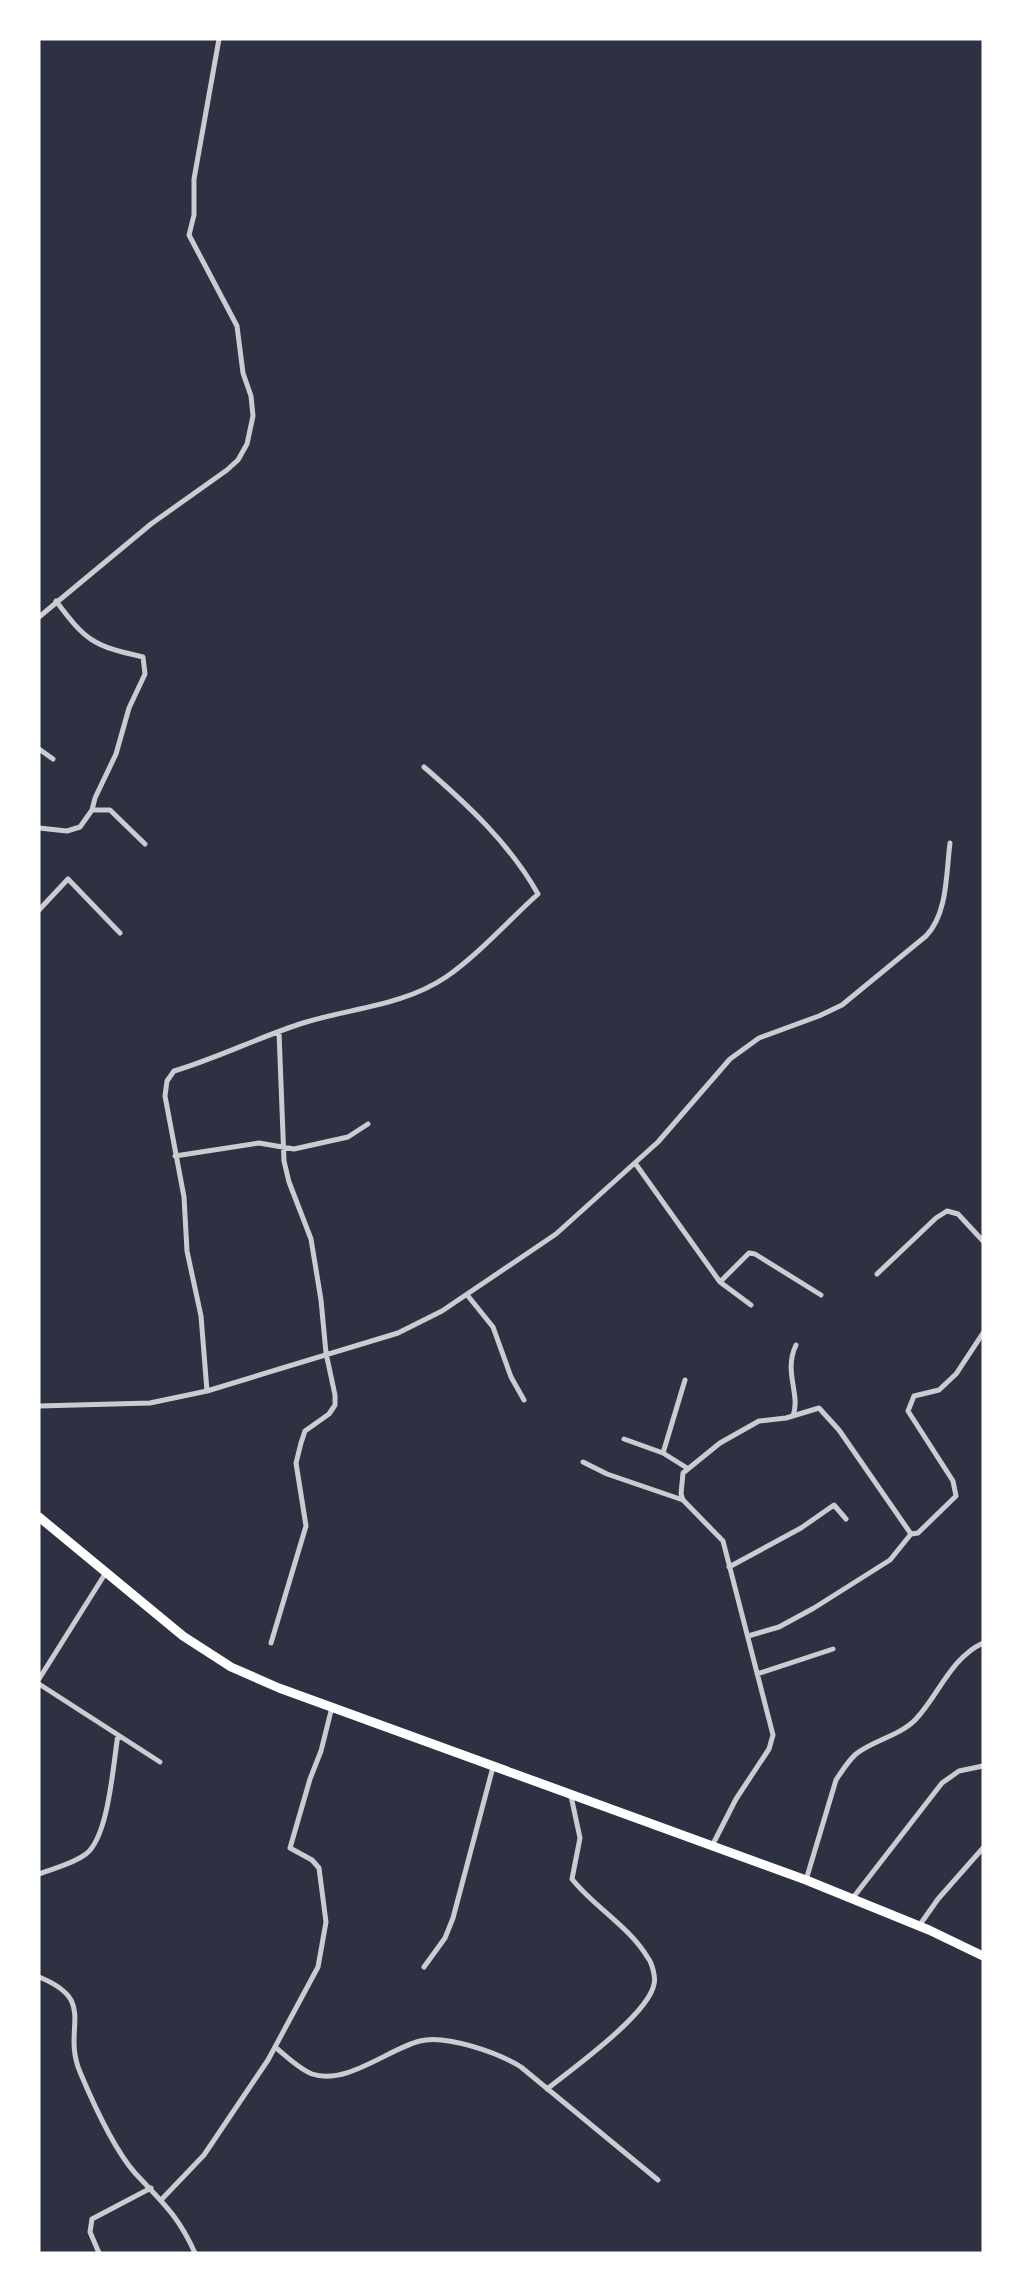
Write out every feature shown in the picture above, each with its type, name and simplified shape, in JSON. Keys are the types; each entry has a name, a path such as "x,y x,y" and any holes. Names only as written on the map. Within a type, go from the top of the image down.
{"main road":[{"path":"39,1517 105,1574 183,1636 231,1667 711,1848 806,1880 919,1926 983,1956"}],"street":[{"path":"39,617 151,524 227,470 238,460 247,444 252,416 237,326 189,235 194,215 194,179 219,39"},
{"path":"39,828 67,831 80,827 92,810 94,798 116,754 129,708 145,674 143,657 99,647 87,639 56,601"},
{"path":"39,749 53,759"},
{"path":"207,1391 201,1316 187,1251 184,1197 165,1096 170,1076 174,1071 279,1032 311,1021 395,1001 436,982 465,962 538,894 527,875 487,825 424,767"},
{"path":"92,810 110,810 145,844"},
{"path":"39,1406 150,1403 207,1391 398,1333 468,1296 539,1248 635,1163 658,1142 730,1059 759,1038 842,1005 926,936 935,926 940,912 950,843"},
{"path":"39,910 68,879 120,933"},
{"path":"271,1643 306,1526 296,1463 301,1443 305,1431 329,1414 334,1405 335,1395 326,1353 321,1300 311,1239 289,1182 282,1148 279,1032"},
{"path":"175,1156 259,1143 294,1149 348,1137 368,1124"},
{"path":"635,1163 720,1282 751,1305"},
{"path":"877,1274 936,1218 947,1211 958,1214 983,1241"},
{"path":"720,1282 749,1253 755,1254 821,1295"},
{"path":"468,1296 493,1327 511,1377 524,1400"},
{"path":"748,1636 779,1627 814,1608 890,1560 911,1534 918,1533 956,1496 953,1481 911,1419 908,1411 914,1396 939,1390 956,1374 983,1333"},
{"path":"793,1416 796,1406 790,1376 796,1345"},
{"path":"663,1453 686,1380"},
{"path":"683,1500 681,1486 687,1468 720,1443 759,1421 793,1416 814,1408 823,1410 911,1534"},
{"path":"624,1439 663,1453 687,1468"},
{"path":"583,1462 607,1474 683,1500 723,1541 773,1735 772,1742 736,1799 711,1848"},
{"path":"729,1567 801,1528 834,1505 846,1519"},
{"path":"39,1679 105,1574"},
{"path":"806,1880 836,1780 844,1767 856,1754 915,1720 959,1660 969,1650 983,1643"},
{"path":"757,1674 833,1649"},
{"path":"39,1684 160,1762"},
{"path":"162,2199 204,2155 275,2047 318,1967 326,1933 319,1868 312,1860 290,1848 310,1779 321,1751 332,1707"},
{"path":"39,1874 80,1859 95,1845 108,1799 118,1735"},
{"path":"852,1899 942,1783 959,1771 983,1766"},
{"path":"424,1967 445,1938 453,1918 493,1767"},
{"path":"547,2089 616,2033 648,1999 655,1983 649,1959 617,1922 585,1896 572,1879 580,1838 571,1796"},
{"path":"919,1926 938,1899 983,1848"},
{"path":"39,1977 63,1988 70,1996 75,2009 73,2047 80,2074 126,2160 162,2199 180,2223 195,2253"},
{"path":"275,2047 312,2074 322,2076 354,2070 411,2043 434,2038 507,2059 521,2067 658,2180"},
{"path":"99,2253 90,2232 92,2219 151,2188"}]}
